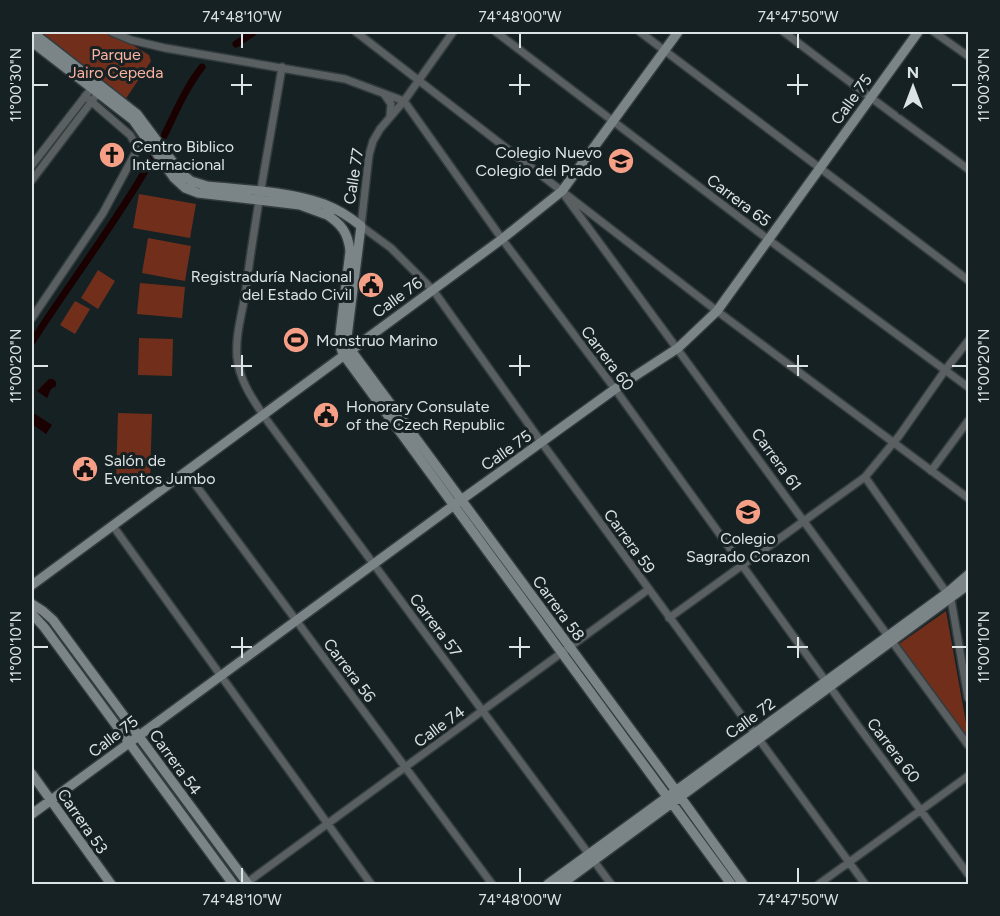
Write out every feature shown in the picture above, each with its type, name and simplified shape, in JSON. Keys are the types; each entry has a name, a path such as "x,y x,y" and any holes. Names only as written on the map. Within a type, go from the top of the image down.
{"street":[{"path":"32,32 93,92 130,135 138,148 104,213 32,318"},
{"path":"111,32 131,40 165,48 345,79 404,100"},
{"path":"356,32 717,311 969,498"},
{"name":"Calle 77","path":"346,352 369,155 374,141 390,116 453,32"},
{"name":"Carrera 65","path":"496,32 769,240 969,387"},
{"path":"640,32 969,280"},
{"name":"Calle 76","path":"32,585 502,239 562,191 678,32"},
{"path":"784,32 870,98 901,118 969,169"},
{"name":"Calle 75","path":"32,814 457,502 615,389 678,348 717,311 918,32"},
{"path":"934,32 969,56"},
{"path":"32,42 93,92 137,114 164,157 191,181 300,205 361,226"},
{"name":"Carrera 57","path":"282,67 238,333 237,357 243,379 263,414 611,885"},
{"path":"377,90 392,104 390,116"},
{"path":"32,165 93,92"},
{"path":"32,180 93,92"},
{"name":"Carrera 60","path":"404,100 502,239 615,389 828,684 969,874"},
{"name":"Carrera 61","path":"562,191 969,745"},
{"path":"259,196 305,199 326,204 361,226"},
{"name":"Calle 77","path":"326,214 338,222 349,238 350,251 339,342 346,352"},
{"path":"592,233 591,228 594,222 599,220 604,222"},
{"name":"Carrera 59","path":"361,226 391,248 433,290 865,885"},
{"path":"669,618 865,477 894,443 946,369 969,341"},
{"name":"Carrera 58","path":"346,352 674,797 742,885"},
{"path":"932,471 969,422"},
{"name":"Carrera 56","path":"186,472 492,885"},
{"path":"865,477 949,596 969,698"},
{"path":"113,526 371,885"},
{"name":"Calle 72","path":"949,596 969,575"},
{"name":"Calle 72","path":"548,885 591,858 949,596 969,585"},
{"name":"Calle 74","path":"246,884 649,590"},
{"name":"Carrera 54","path":"32,604 53,620 246,884"},
{"name":"Carrera 54","path":"32,614 80,675 233,885"},
{"path":"80,675 89,668"},
{"name":"Carrera 53","path":"32,774 111,885"},
{"path":"819,885 921,808 969,776"},
{"name":"Carrera 58","path":"674,797 731,885"},
{"path":"187,822 196,815"},
{"name":"Calle 72","path":"562,885 591,858"}],"green space":[{"name":"Parque Jairo Cepeda","path":"36,32 111,32 149,55 151,61 125,100"},
{"path":"139,194 196,204 190,238 133,228"},
{"path":"148,238 191,246 185,281 142,273"},
{"path":"98,270 115,281 98,309 81,298"},
{"path":"140,283 185,287 182,318 137,314"},
{"path":"75,301 90,309 75,334 60,325"},
{"path":"139,338 173,339 172,376 138,375"},
{"path":"118,413 152,414 150,483 116,482"},
{"path":"946,611 968,734 968,738 899,644"}],"shaded area":[{"name":"Monstruo Marino","path":"286,330 308,333 306,343 294,347 285,343"},
{"path":"49,379 56,382 56,386 51,389 47,398 37,391"},
{"path":"32,412 52,425 46,434 32,424"}],"waterway":[{"path":"236,44 254,32"},
{"path":"32,342 137,184 187,89 202,67"}],"place":[{"name":"Centro Biblico Internacional","path":"112,155"},
{"name":"Colegio Nuevo Colegio del Prado","path":"621,161"},
{"name":"Registraduría Nacional del Estado Civil","path":"371,285"},
{"name":"Monstruo Marino","path":"296,340"},
{"name":"Honorary Consulate of the Czech Republic","path":"326,415"},
{"name":"Salón de Eventos Jumbo","path":"85,469"},
{"name":"Colegio Sagrado Corazon","path":"748,512"}]}
